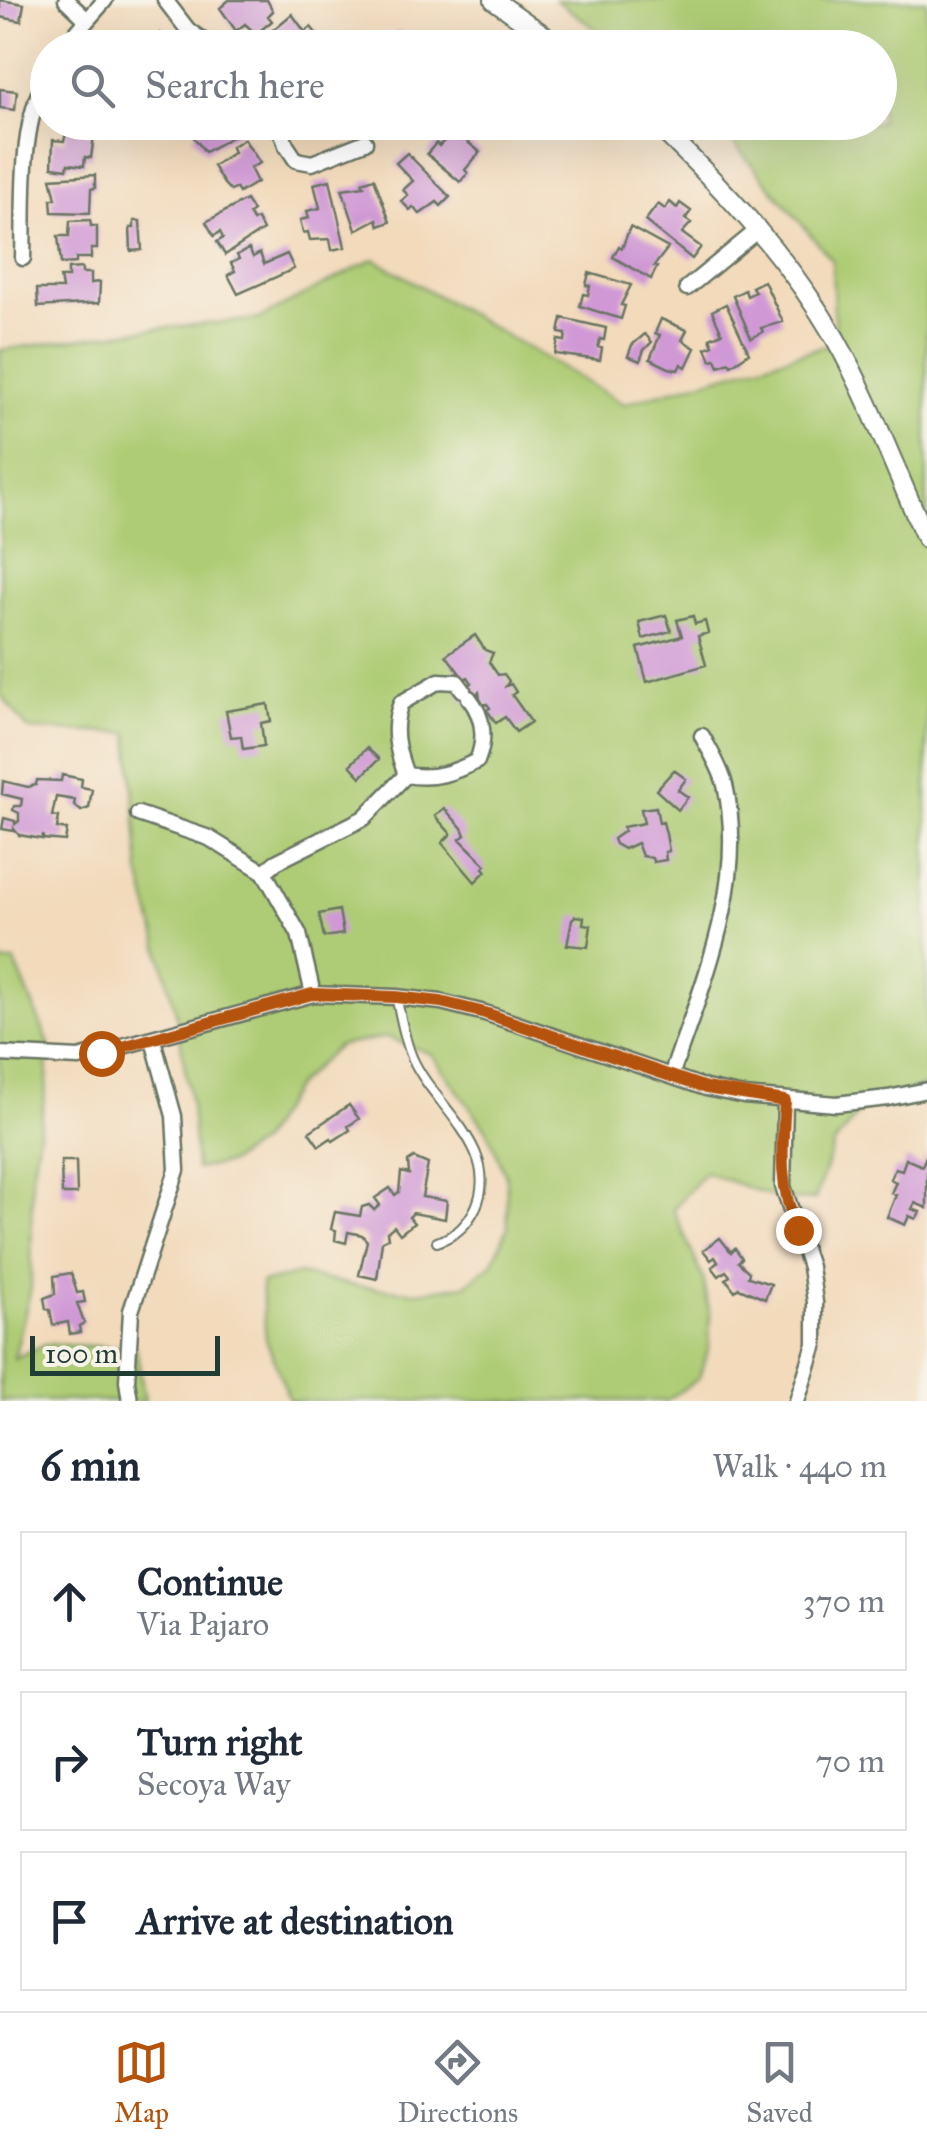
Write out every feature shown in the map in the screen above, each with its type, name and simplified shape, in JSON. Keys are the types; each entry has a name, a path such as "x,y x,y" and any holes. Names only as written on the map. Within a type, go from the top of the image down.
{"street":[{"path":"66,0 87,20"},
{"path":"78,30 105,0"},
{"path":"165,0 188,30"},
{"path":"494,0 536,30"},
{"path":"23,258 30,131"},
{"path":"284,140 296,160 312,163 364,142"},
{"path":"672,140 759,229 836,340 927,540"},
{"path":"687,288 759,229"},
{"path":"439,680 457,682 483,727 482,749 476,761 451,774 406,775 395,732 401,704 439,680"},
{"path":"670,1076 718,932 729,878 730,823 725,782 702,736"},
{"path":"264,872 276,862 364,818 406,775"},
{"path":"138,814 209,838 264,872 299,934 312,994"},
{"path":"0,1054 79,1058 312,994 396,997 441,1002 485,1013 706,1088 785,1101 836,1104 927,1090"},
{"path":"130,1401 127,1381 131,1312 176,1170 174,1116 153,1040"},
{"path":"785,1101 784,1186 804,1248 815,1302 814,1344 797,1401"}],"lane":[{"path":"396,997 412,1058 474,1145 480,1171 479,1199 467,1225 438,1242"}],"green space":[{"path":"556,0 927,0 927,1085 866,1104 834,1144 815,1199 784,1201 705,1172 673,1209 703,1278 710,1314 709,1345 699,1378 666,1401 290,1401 266,1339 261,1283 299,1274 356,1286 417,1292 465,1285 492,1264 508,1227 506,1176 487,1130 431,1054 387,1037 338,1046 296,1085 260,1142 229,1163 196,1169 191,1106 176,1013 140,873 129,733 29,730 0,694 0,350 258,319 374,259 624,404 835,343 832,260 731,140 897,140 897,30 597,30"},
{"path":"0,962 15,962 49,1044 32,1177 31,1288 14,1358 46,1344 136,1348 145,1401 0,1401"}],"building":[{"path":"0,0 24,4 21,21 0,17"},
{"path":"229,0 267,0 273,11 268,16 272,21 261,30 252,30 245,24 235,30 220,8"},
{"path":"292,14 304,30 273,30"},
{"path":"0,89 17,91 15,110 0,108"},
{"path":"53,140 93,140 91,158 85,157 84,166 52,167"},
{"path":"196,140 226,140 205,152"},
{"path":"245,140 260,163 250,168 257,182 239,193 224,184 213,166 234,152 231,147"},
{"path":"465,140 480,152 460,182 427,154 436,143 439,146 444,141"},
{"path":"407,153 450,197 441,206 437,202 420,214 401,201 408,195 403,190 413,181 396,163"},
{"path":"95,175 90,213 52,212 51,199 56,199 51,178"},
{"path":"374,178 390,222 379,226 377,219 356,230 342,189 364,186 362,182"},
{"path":"330,180 345,247 332,250 330,239 310,240 308,232 303,233 300,220 309,218 307,211 320,208 314,184"},
{"path":"246,200 253,211 249,214 263,230 225,255 217,242 223,238 220,232 214,236 206,222"},
{"path":"670,202 677,208 680,203 691,211 685,219 691,223 682,233 701,247 692,259 645,221 658,204 665,209"},
{"path":"90,220 91,226 97,226 97,249 91,249 91,258 61,264 58,236 69,236 70,221"},
{"path":"134,221 140,221 142,250 131,251 130,228 134,228"},
{"path":"630,227 668,248 654,266 657,267 651,279 613,257 619,246 622,248"},
{"path":"249,249 253,257 260,253 264,264 287,254 294,269 238,294 228,275 235,271 231,263 239,259 237,255"},
{"path":"82,268 82,273 91,273 91,283 100,282 99,303 38,307 37,289 62,289 60,277 68,277 68,269"},
{"path":"589,273 631,285 621,305 625,306 621,319 580,306 583,294 588,295"},
{"path":"764,281 783,322 761,328 763,332 751,338 733,296 745,290 747,296 755,292 752,287"},
{"path":"726,304 749,353 731,365 729,362 719,366 706,348 713,345 710,338 722,333 712,311"},
{"path":"562,318 606,328 598,347 602,348 600,360 555,354 558,340 565,341 566,334 559,333"},
{"path":"661,319 687,330 682,340 695,348 686,367 681,364 678,370 669,368 650,359 660,335 655,333"},
{"path":"645,334 652,342 640,361 628,356 632,345"},
{"path":"666,615 671,631 643,639 639,622"},
{"path":"693,616 695,624 705,621 708,633 698,636 706,665 647,682 638,648 682,636 677,620"},
{"path":"475,635 485,650 493,653 489,662 498,675 504,674 509,681 506,686 511,684 516,692 512,695 531,722 516,732 505,717 496,723 479,692 464,702 458,693 472,683 468,677 464,679 446,655"},
{"path":"268,704 271,721 261,723 264,746 243,749 241,736 231,737 226,711"},
{"path":"367,748 379,759 361,777 350,765"},
{"path":"674,770 686,779 678,790 688,797 678,810 656,790"},
{"path":"62,775 82,779 81,787 92,789 89,808 81,811 74,805 75,800 56,797 52,816 59,817 57,828 67,830 65,841 2,829 4,818 15,824 19,821 19,813 13,810 14,806 21,806 22,799 2,794 3,781 28,787 36,785 37,780 61,781"},
{"path":"656,807 666,834 666,860 653,862 652,858 642,856 637,843 624,849 615,844 613,839 624,831 623,827 644,823 641,809"},
{"path":"444,808 462,828 465,835 460,839 486,865 486,871 475,882 442,843 451,834 435,816"},
{"path":"339,910 343,934 324,937 319,914"},
{"path":"575,916 584,917 583,924 591,925 588,947 567,945"},
{"path":"349,1105 359,1119 348,1126 350,1130 319,1146 309,1132"},
{"path":"927,1154 927,1208 915,1203 912,1209 920,1212 916,1219 909,1216 905,1225 887,1217 896,1195 891,1193 896,1182 890,1179 895,1168 902,1170 906,1159 922,1166"},
{"path":"414,1158 428,1164 422,1197 447,1201 445,1219 413,1213 409,1217 414,1223 400,1234 394,1226 382,1241 377,1279 359,1275 367,1241 362,1235 348,1232 346,1243 335,1240 336,1230 331,1229 335,1212 360,1216 362,1207 369,1205 374,1210 380,1205 375,1198 390,1188 395,1195 399,1192 401,1172 409,1174 408,1162"},
{"path":"61,1161 76,1161 77,1194 62,1194"},
{"path":"720,1238 731,1252 735,1248 748,1277 771,1284 765,1299 739,1288 735,1291 726,1279 730,1276 726,1271 719,1276 712,1267 718,1262 703,1250"},
{"path":"71,1273 77,1293 83,1292 85,1302 77,1303 84,1323 79,1326 80,1332 70,1334 68,1322 53,1325 44,1298 55,1294 54,1276"}],"route":[{"path":"101,1053 312,994 396,997 441,1002 485,1013 706,1088 785,1101 782,1170 790,1214 798,1230"}]}
